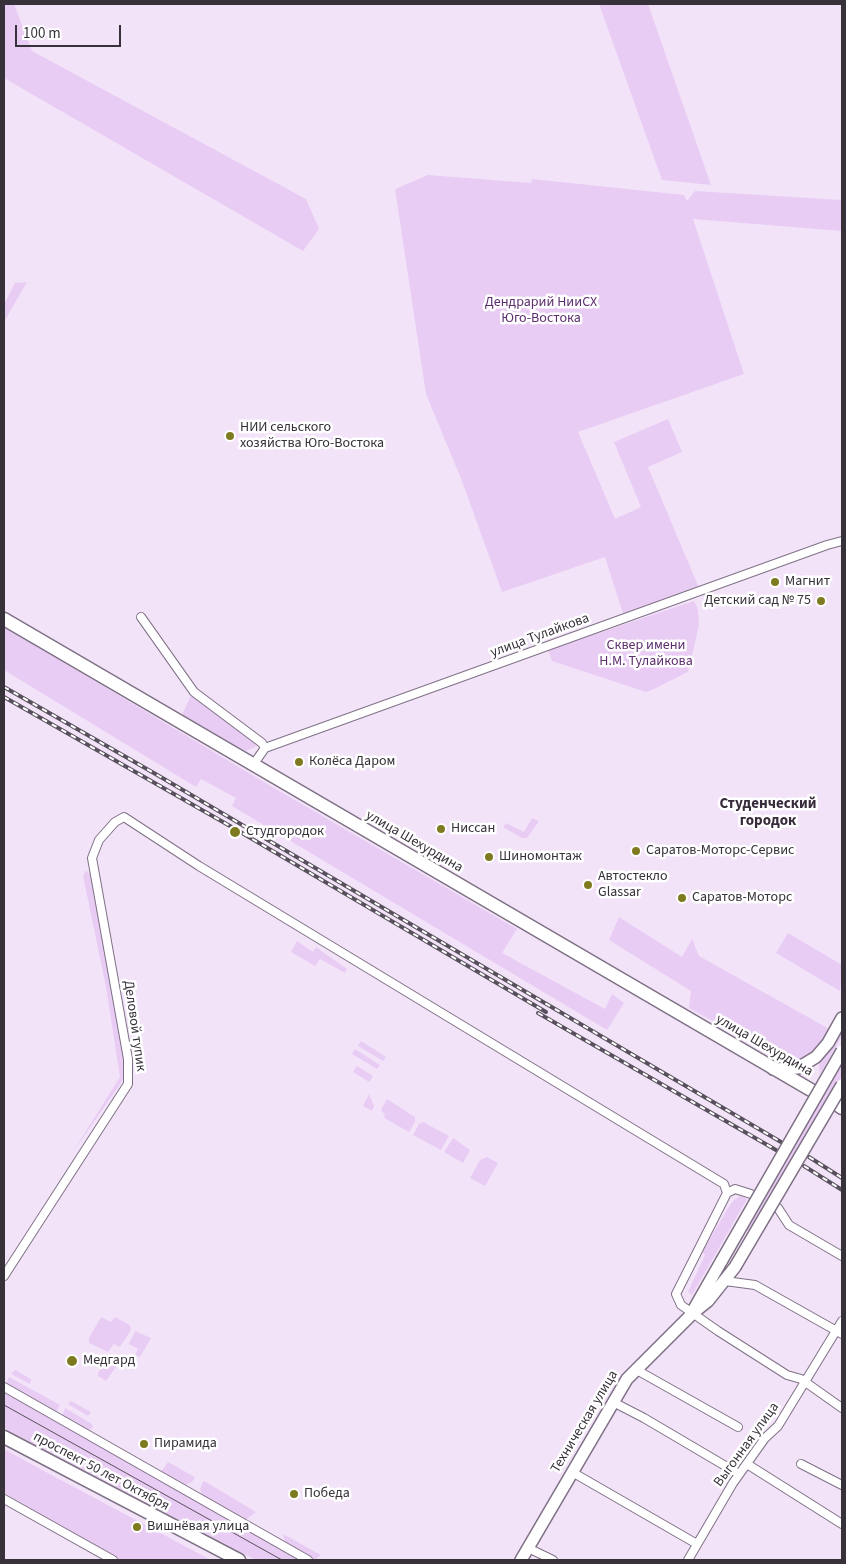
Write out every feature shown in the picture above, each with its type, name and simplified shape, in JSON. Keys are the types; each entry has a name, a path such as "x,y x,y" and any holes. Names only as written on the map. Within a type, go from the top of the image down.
{"main road":[{"name":"улица Шехурдина","path":"4,619 811,1090"},
{"path":"773,1069 798,1068 816,1057 828,1043 842,1018"},
{"name":"Техническая улица","path":"692,1313 842,1051"},
{"name":"Техническая улица","path":"521,1560 613,1402 635,1369 692,1313 708,1301 735,1267 842,1085"},
{"name":"проспект 50 лет Октября","path":"4,1437 239,1560"}],"street":[{"name":"улица Тулайкова","path":"265,748 842,541"},
{"path":"141,617 194,692 258,740 265,748 253,765"},
{"name":"Деловой тупик","path":"4,1276 128,1084 128,1059 92,858 99,840 115,822 124,817 198,866 724,1184 727,1193"},
{"path":"751,1194 735,1189 727,1193 676,1294 681,1306 787,1375 804,1382 842,1408"},
{"path":"778,1208 789,1226 842,1256"},
{"path":"725,1281 755,1285 839,1333"},
{"name":"Выгонная улица","path":"688,1560 739,1474 765,1438 778,1426 804,1382 839,1333 842,1320"},
{"path":"635,1369 738,1427"},
{"path":"4,1387 308,1560"},
{"path":"613,1402 739,1474"},
{"path":"747,1464 842,1524"},
{"path":"801,1464 842,1485"},
{"path":"572,1472 697,1544"},
{"path":"4,1499 113,1560"},
{"path":"528,1548 553,1560"}],"green space":[{"path":"4,4 14,4 32,51 306,199 319,229 303,251 4,78"},
{"path":"599,4 648,4 711,185 662,180"},
{"name":"Дендрарий НииСХ Юго-Востока","path":"428,175 531,183 532,179 684,195 687,201 695,191 842,200 842,231 693,219 744,374 578,432 615,519 641,507 614,442 668,419 682,452 648,467 699,588 624,617 605,557 502,592 462,481 426,394 395,189"},
{"path":"27,282 4,322 4,304 15,283"},
{"name":"Сквер имени Н.М. Тулайкова","path":"694,601 698,609 699,625 688,672 652,690 646,692 552,661 548,650"},
{"path":"4,627 269,785 517,929 502,953 605,1009 612,994 624,1003 607,1030 232,806 236,798 201,779 196,787 4,670"},
{"path":"192,693 198,700 226,716 252,737 256,744 255,747 246,751 182,715"},
{"path":"532,818 539,821 527,838 522,838 503,827 506,823 524,832"},
{"path":"86,870 90,875 105,947 124,1059 124,1074 123,1080 71,1155 120,1077 106,987 83,876"},
{"path":"619,917 682,957 692,939 699,956 831,1030 821,1048 803,1059 787,1061 689,1008 691,991 609,940"},
{"path":"788,933 842,965 840,991 776,953"},
{"path":"297,941 313,952 316,947 347,969 345,973 320,959 315,966 291,952"},
{"path":"842,1023 842,1036 820,1074 819,1064"},
{"path":"361,1041 386,1057 383,1061 358,1046"},
{"path":"355,1049 380,1065 377,1069 352,1054"},
{"path":"842,1060 842,1076 761,1215 748,1231 746,1229"},
{"path":"357,1066 373,1076 369,1082 353,1072"},
{"path":"369,1094 374,1106 372,1111 363,1106"},
{"path":"387,1099 415,1117 415,1122 409,1132 384,1118 385,1115 381,1110"},
{"path":"423,1122 449,1136 441,1150 413,1135 419,1124"},
{"path":"453,1138 470,1150 463,1163 444,1152"},
{"path":"487,1157 498,1163 485,1186 470,1178 480,1160"},
{"path":"740,1196 747,1199 692,1295 688,1292 705,1255 702,1252 728,1208"},
{"path":"101,1317 111,1322 115,1317 130,1325 131,1330 120,1347 114,1344 108,1352 89,1343 89,1338"},
{"path":"135,1331 151,1338 140,1357 135,1355 138,1349 129,1344"},
{"path":"108,1359 116,1367 106,1381 98,1376 98,1373"},
{"path":"15,1370 31,1379 30,1384 11,1374"},
{"path":"9,1377 60,1405 57,1411 55,1413 6,1384"},
{"path":"4,1390 300,1560 256,1560 4,1428"},
{"path":"71,1401 91,1412 88,1416 68,1404"},
{"path":"65,1408 92,1424 93,1428 86,1431 62,1417"},
{"path":"4,1449 211,1560 119,1560 4,1493"},
{"path":"168,1462 195,1477 192,1482 184,1486 160,1473"},
{"path":"203,1481 256,1512 247,1519 241,1520 203,1498 200,1489"},
{"path":"283,1534 321,1555 312,1560 285,1543"}],"tram line":[{"path":"4,1405 282,1560"}],"railway":[{"path":"4,687 159,776 781,1142"},
{"path":"4,697 237,830 546,1012"},
{"path":"538,1013 776,1150"},
{"path":"809,1157 842,1178"},
{"path":"804,1166 842,1190"}],"place":[{"name":"НИИ сельского хозяйства Юго-Востока","path":"230,436"},
{"name":"Магнит","path":"775,582"},
{"name":"Детский сад № 75","path":"821,601"},
{"name":"Колёса Даром","path":"299,762"},
{"name":"Ниссан","path":"441,829"},
{"name":"Студгородок","path":"235,832"},
{"name":"Саратов-Моторс-Сервис","path":"636,851"},
{"name":"Шиномонтаж","path":"489,857"},
{"name":"Автостекло Glassar","path":"588,885"},
{"name":"Саратов-Моторс","path":"682,898"},
{"name":"Медгард","path":"72,1361"},
{"name":"Пирамида","path":"144,1444"},
{"name":"Победа","path":"294,1494"},
{"name":"Вишнёвая улица","path":"137,1527"}],"district":[{"name":"Студенческий городок","path":"768,814"}]}
